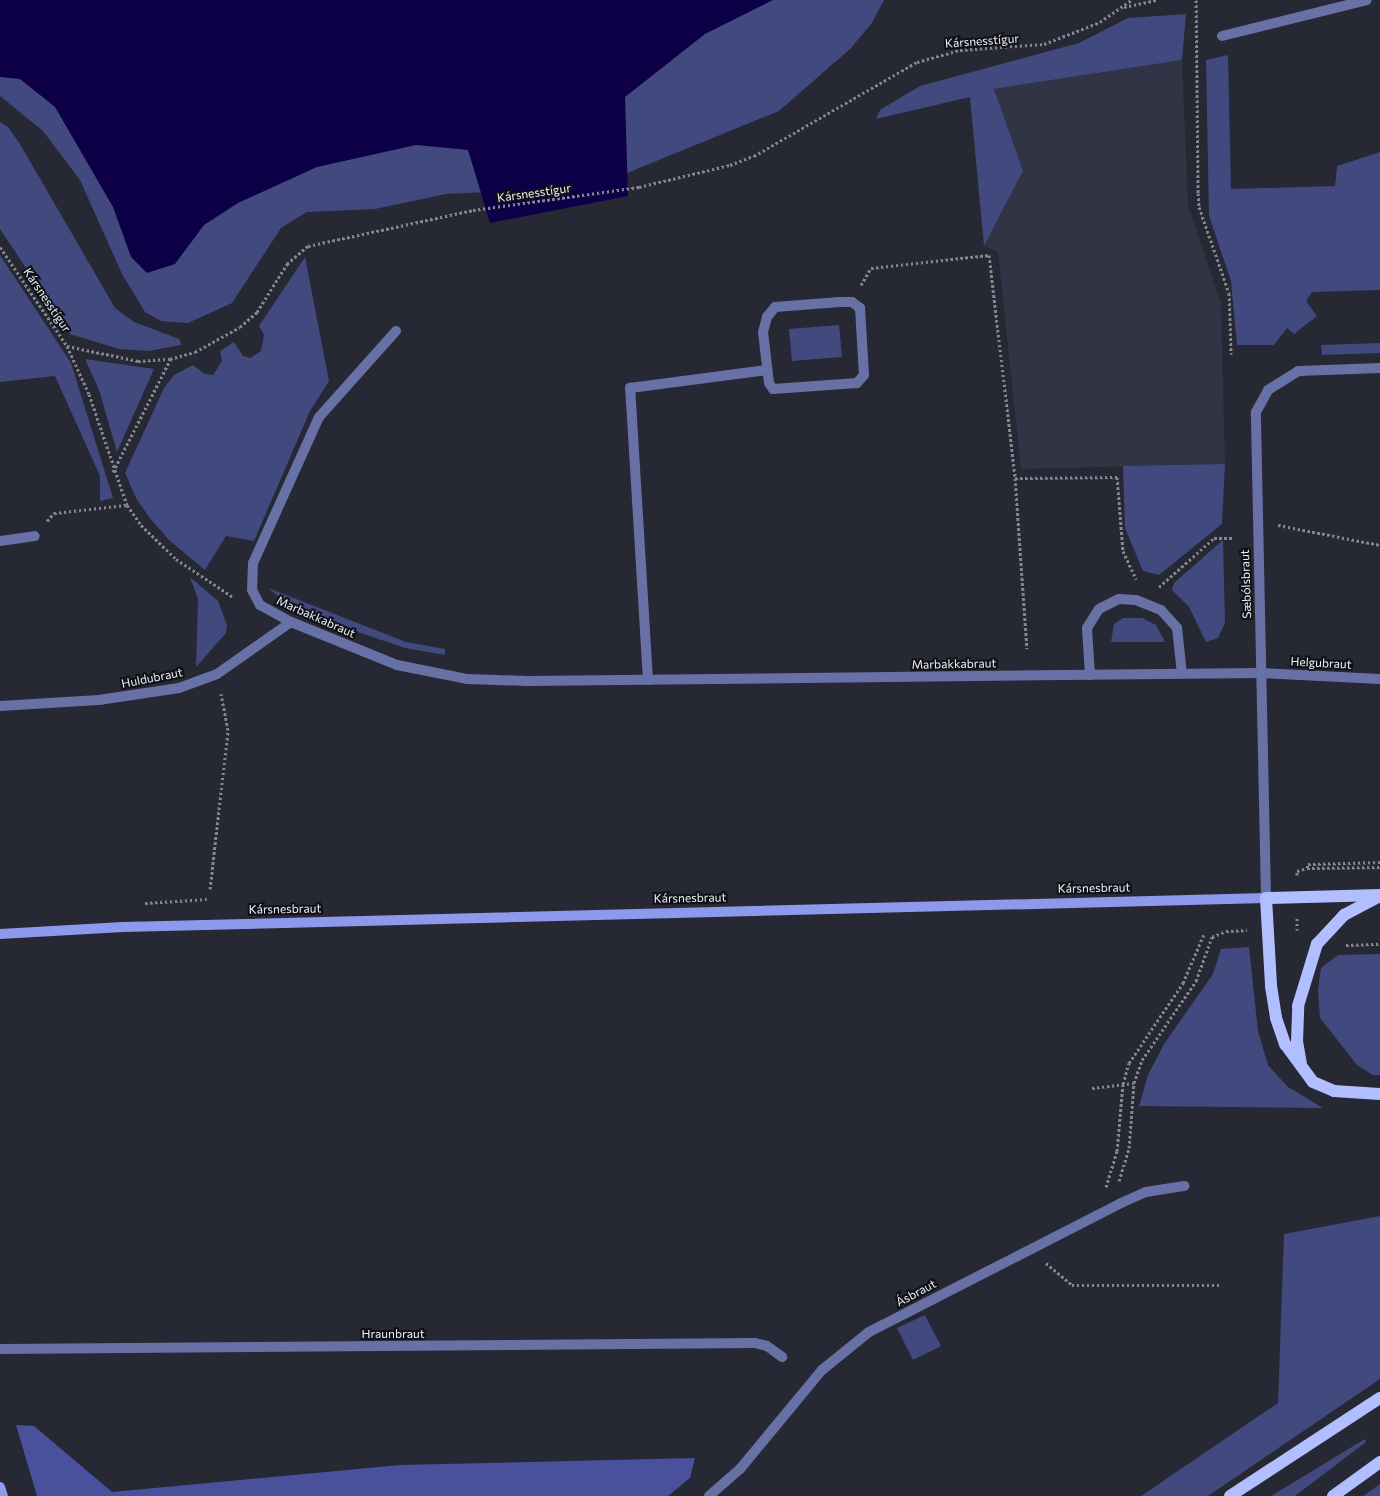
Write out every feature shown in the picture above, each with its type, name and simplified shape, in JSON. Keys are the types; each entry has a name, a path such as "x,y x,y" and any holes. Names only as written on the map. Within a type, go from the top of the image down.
{"main road":[{"name":"Kársnesbraut","path":"1266,898 1380,895"},
{"path":"1303,1072 1297,1042 1298,1006 1317,944 1344,915 1380,895"},
{"path":"1266,898 1271,986 1276,1018 1285,1044 1303,1072 1313,1082 1334,1091 1380,1094"},
{"path":"1230,1496 1380,1398"},
{"path":"1333,1496 1380,1462"}],"street":[{"path":"1222,36 1367,0"},
{"path":"852,302 860,308 864,375 857,382 773,389 768,383 767,370 763,332 767,317 775,307 852,302"},
{"name":"Marbakkabraut","path":"396,331 319,417 252,563 252,590 260,605 291,622 397,665 467,679 648,680 1260,673"},
{"name":"Sæbólsbraut","path":"1266,898 1256,412 1268,390 1298,371 1380,368"},
{"path":"648,680 630,388 767,370"},
{"path":"0,541 35,536"},
{"path":"1090,675 1088,628 1099,609 1118,599 1136,600 1161,610 1178,628 1182,674"},
{"name":"Huldubraut","path":"0,706 99,700 179,688 217,674 291,622"},
{"name":"Helgubraut","path":"1260,673 1380,679"},
{"name":"Kársnesbraut","path":"0,934 124,927 1266,898"},
{"name":"Ásbraut","path":"709,1496 740,1469 838,1354 926,1301 1089,1218 1146,1192 1185,1186"},
{"name":"Hraunbraut","path":"0,1349 755,1343 766,1346 782,1357"},
{"path":"0,1487 3,1496"}],"path":[{"name":"Kársnesstígur","path":"0,247 67,346 138,360 170,359 195,352 240,327 257,312 287,264 308,246 473,210 639,187 754,156 898,71 938,54 1044,44 1082,30 1124,7 1131,0"},
{"path":"1124,7 1156,0"},
{"path":"1196,0 1199,207 1229,293 1231,354"},
{"path":"852,302 871,268 989,255 1015,478 1027,649"},
{"path":"67,346 89,394 113,472 128,505 141,525 176,559 228,595 260,605"},
{"path":"113,472 170,359"},
{"path":"1015,478 1116,476 1123,551 1137,579 1143,582"},
{"path":"35,536 54,513 128,505"},
{"path":"1273,524 1380,546"},
{"path":"1156,588 1214,538 1232,538"},
{"path":"1150,585 1164,593"},
{"path":"210,889 228,730 217,674"},
{"path":"1307,868 1308,864 1380,862"},
{"path":"1297,871 1307,868 1380,866"},
{"path":"1288,930 1297,930 1297,923"},
{"path":"1108,1209 1129,1148 1134,1082 1142,1060 1196,981 1212,937 1226,931 1242,930"},
{"path":"1089,1218 1108,1183 1117,1150 1122,1084 1135,1052 1183,983 1204,934"},
{"path":"1344,946 1380,944"},
{"path":"1092,1088 1134,1082"},
{"path":"1037,1244 1050,1268 1072,1285 1221,1285"}],"shaded area":[{"path":"0,0 884,0 872,23 850,49 779,111 627,173 488,192 446,194 375,209 307,212 281,228 232,303 188,323 161,321 145,312 122,274 80,180 43,131 0,96"},
{"path":"0,0 773,0 705,34 625,97 628,196 490,223 468,150 416,145 317,167 238,203 204,225 175,264 147,273 131,257 113,207 55,107 20,79 0,77"},
{"path":"1186,14 1182,60 994,89 1023,171 984,246 970,97 876,119 880,110 920,86 1079,43 1128,18"},
{"path":"1228,55 1231,189 1335,186 1337,166 1380,152 1380,290 1312,292 1306,301 1317,316 1294,334 1287,328 1274,345 1237,345 1231,281 1209,216 1206,60"},
{"path":"1182,60 1188,204 1221,304 1225,464 1021,469 998,252 984,246 1023,171 994,89"},
{"path":"0,122 8,127 20,144 115,308 134,322 179,339 182,345 148,351 119,349 70,334 0,229"},
{"path":"0,255 71,363 113,498 100,501 100,476 55,376 0,382"},
{"path":"305,257 329,381 310,411 254,541 226,536 205,570 169,540 149,517 136,498 125,473 164,388 174,375 193,365 205,374 213,375 222,361 220,351 234,342 243,356 250,358 261,351 264,335 259,326"},
{"path":"839,325 842,357 792,361 789,329"},
{"path":"1380,343 1380,353 1322,355 1321,345"},
{"path":"85,359 154,369 117,452 99,390"},
{"path":"1225,464 1222,524 1159,575 1143,571 1125,528 1123,466"},
{"path":"1223,540 1225,623 1218,638 1206,642 1189,607 1172,590 1174,583"},
{"path":"190,577 218,601 227,625 226,633 196,667 198,599"},
{"path":"268,588 406,642 445,649 445,655 405,648 358,632 278,596"},
{"path":"1123,618 1142,618 1156,625 1165,642 1111,642 1114,624"},
{"path":"1249,947 1258,1031 1268,1065 1288,1087 1323,1108 1139,1106 1148,1075 1164,1044 1213,974 1221,949"},
{"path":"1380,954 1380,1075 1373,1075 1357,1065 1320,1018 1318,990 1321,968 1338,955"},
{"path":"1380,1216 1380,1379 1208,1496 1141,1496 1278,1403 1284,1234"},
{"path":"925,1315 941,1346 913,1360 897,1328"},
{"path":"16,1425 34,1426 112,1492 400,1465 695,1458 690,1478 668,1496 37,1496"},
{"path":"1365,1439 1366,1442 1295,1496 1271,1496"},
{"path":"1380,1484 1380,1496 1363,1496"}]}
